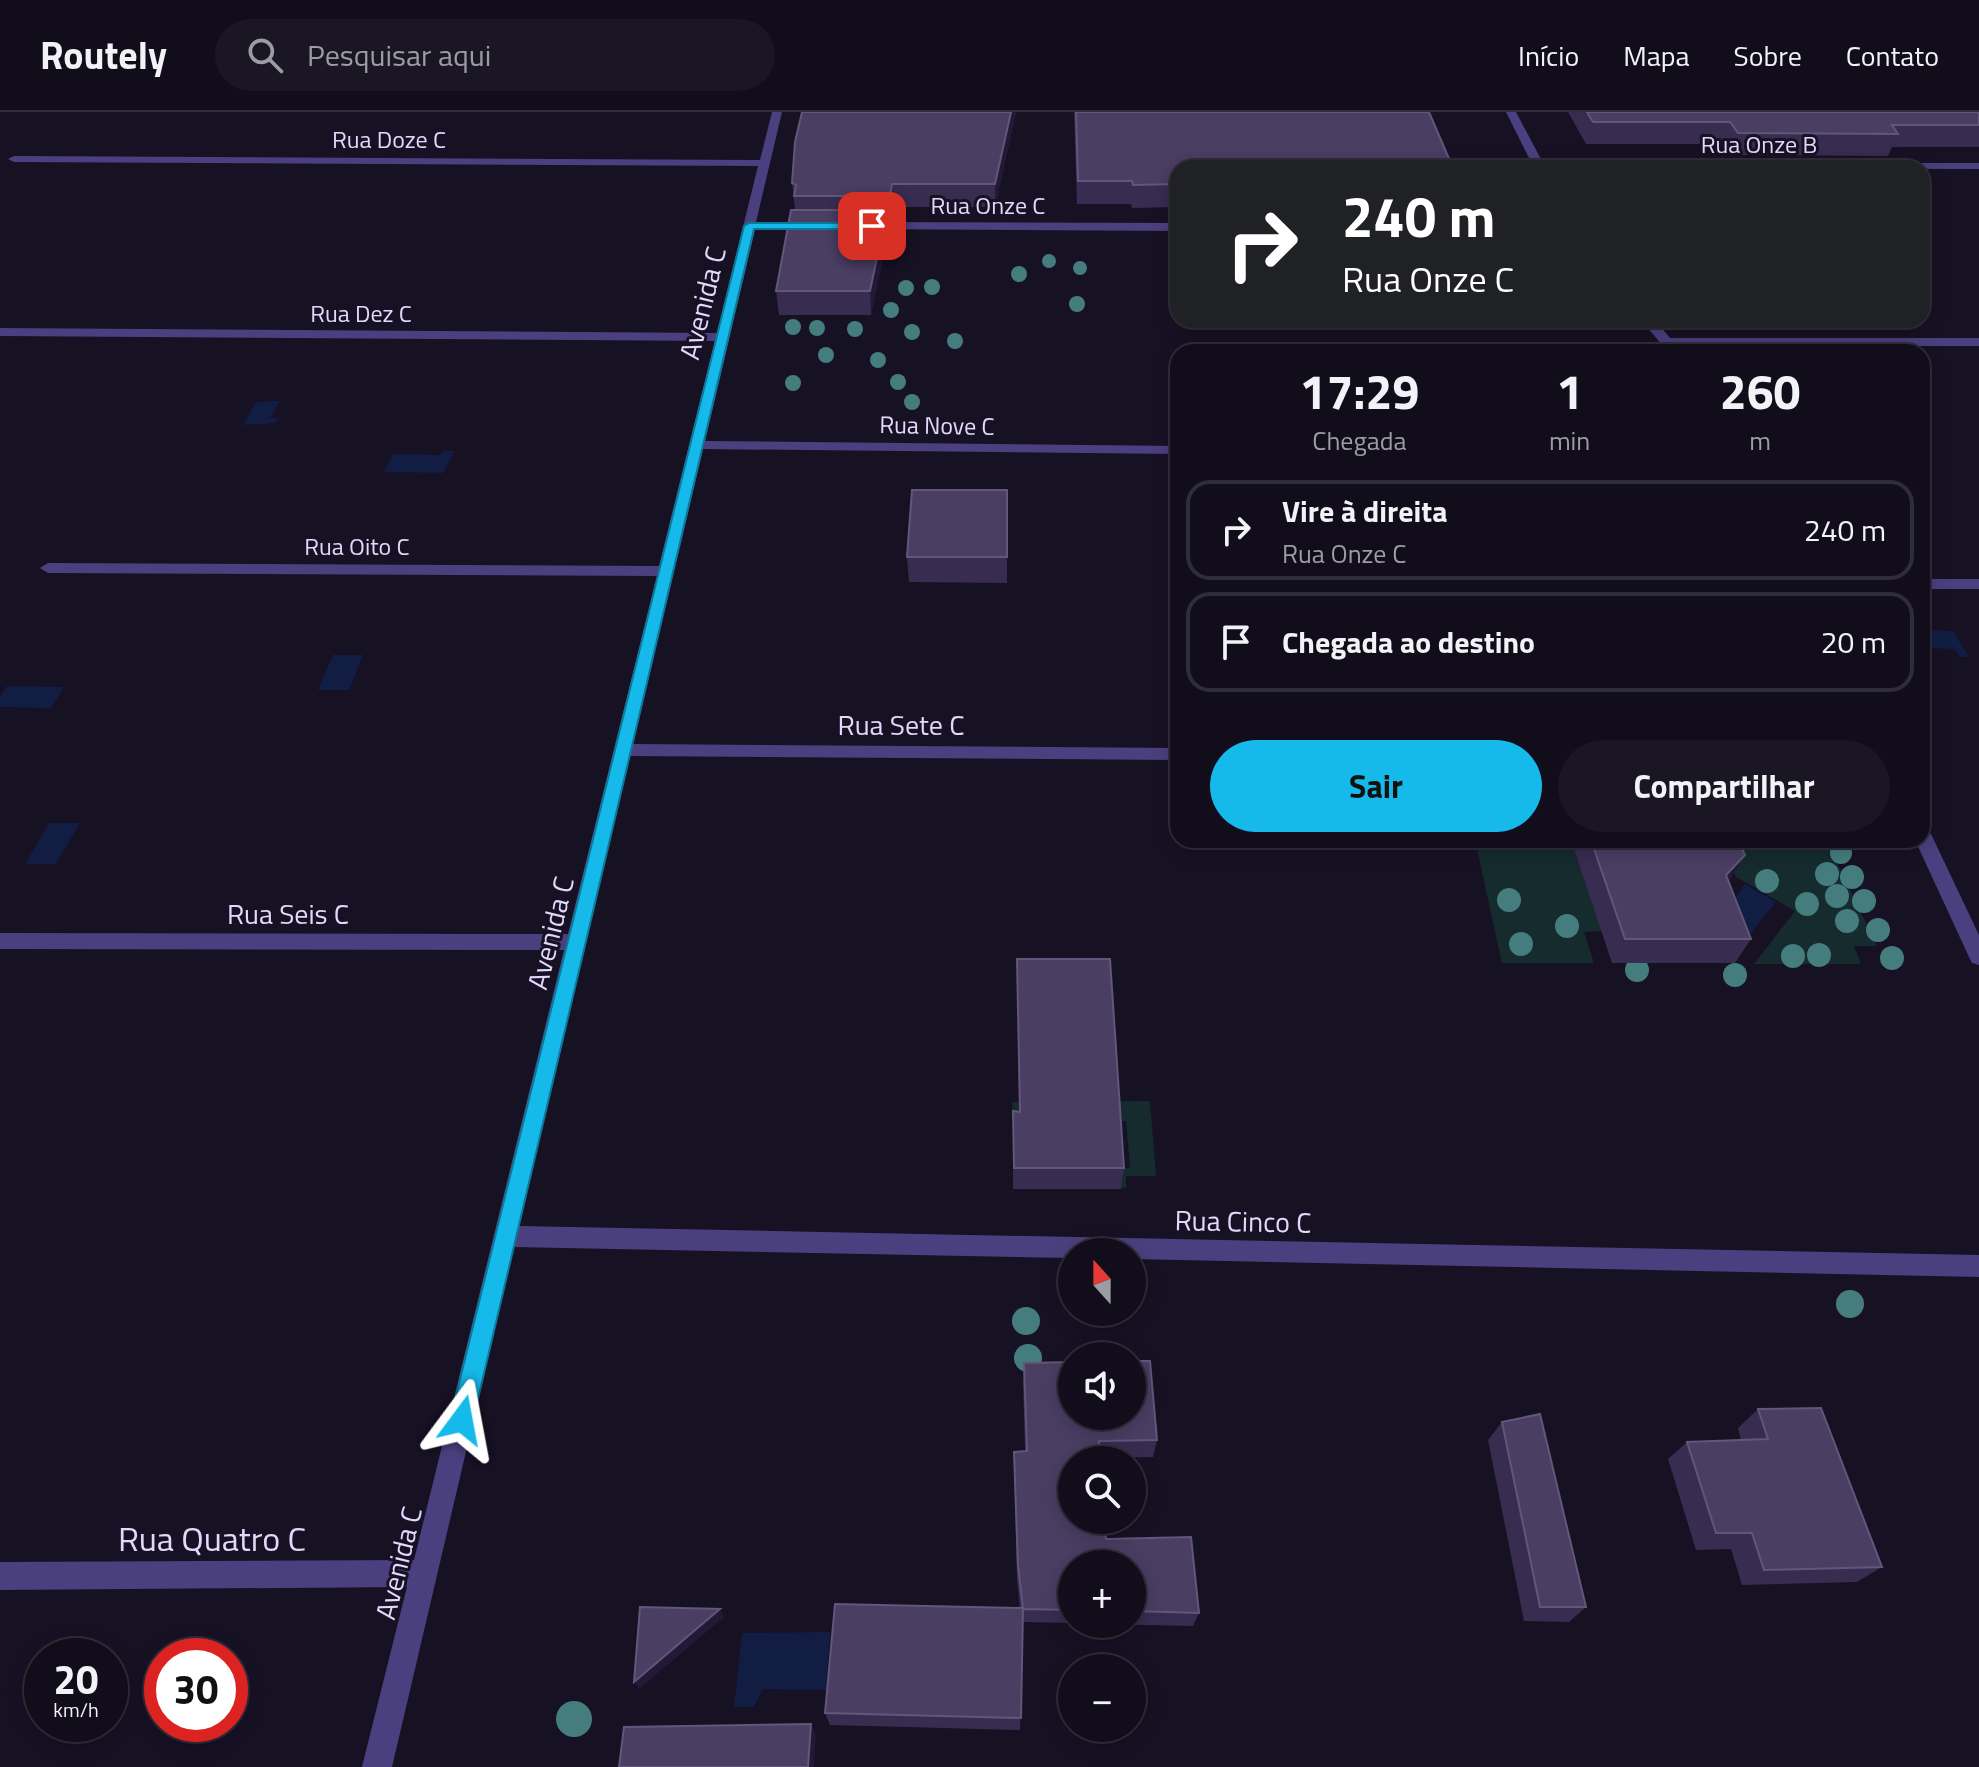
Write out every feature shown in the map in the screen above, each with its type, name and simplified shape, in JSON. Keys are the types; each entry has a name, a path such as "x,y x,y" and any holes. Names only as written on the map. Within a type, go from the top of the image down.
{"street":[{"name":"Avenida C","path":"377,1767 777,112"},
{"path":"1511,112 1536,160"},
{"name":"Rua Doze C","path":"14,159 764,163"},
{"name":"Rua Onze B","path":"1930,166 1979,166"},
{"path":"749,226 829,226"},
{"name":"Rua Onze C","path":"845,226 1170,227"},
{"path":"1655,328 1668,344"},
{"name":"Rua Dez C","path":"0,332 723,337"},
{"path":"1856,344 1979,342"},
{"name":"Rua Nove C","path":"696,445 1170,450"},
{"name":"Rua Oito C","path":"48,568 666,571"},
{"path":"1930,584 1979,584"},
{"name":"Rua Sete C","path":"623,750 1170,754"},
{"path":"1928,848 1979,957"},
{"name":"Rua Seis C","path":"0,941 577,942"},
{"name":"Rua Cinco C","path":"505,1236 1979,1266"},
{"name":"Rua Quatro C","path":"0,1576 425,1573"}],"green space":[{"path":"1477,848 1574,848 1602,931 1584,932 1594,963 1502,963"},
{"path":"1723,848 1830,848 1877,946 1854,946 1861,964 1754,964 1795,911 1736,877"},
{"path":"1150,1101 1156,1176 1126,1176 1126,1188 1045,1189 1045,1169 1130,1168 1126,1121 1037,1120 1037,1129 1013,1128 1012,1102"}],"water":[{"path":"280,401 270,418 278,418 275,423 243,425 256,402"},
{"path":"443,451 455,451 443,473 384,472 393,454 440,455"},
{"path":"1930,630 1953,631 1969,657 1960,657 1955,649 1930,648"},
{"path":"333,655 363,655 349,690 318,690"},
{"path":"7,686 64,687 51,708 0,707 0,696"},
{"path":"49,823 80,823 56,864 25,864"},
{"path":"1745,884 1776,902 1747,938 1717,924"},
{"path":"830,1632 826,1690 763,1689 754,1707 734,1707 742,1633"}],"building":[{"path":"802,112 1011,112 995,184 892,184 890,196 794,196 795,142"},
{"path":"1076,112 1429,112 1450,160 1170,160 1170,184 1078,181"},
{"path":"1587,112 1979,112 1979,125 1892,125 1898,134 1738,133 1730,122 1593,122"},
{"path":"791,210 887,210 870,291 776,291"},
{"path":"912,490 1007,490 1007,557 907,557"},
{"path":"1594,848 1742,848 1745,855 1726,875 1751,939 1625,939"},
{"path":"1017,959 1110,959 1124,1168 1014,1168 1013,1111 1020,1112"},
{"path":"1146,1361 1150,1361 1157,1440 1099,1441 1099,1446 1058,1446 1058,1534 1105,1534 1106,1539 1191,1537 1199,1613 1146,1611 1146,1550 1058,1550 1058,1610 1023,1609 1018,1566 1014,1452 1027,1451 1024,1363 1058,1362 1058,1430 1146,1430"},
{"path":"1821,1408 1882,1567 1764,1570 1752,1533 1716,1533 1687,1442 1768,1439 1758,1409"},
{"path":"1540,1414 1586,1607 1540,1607 1502,1422"},
{"path":"835,1604 1023,1608 1021,1718 825,1713"},
{"path":"640,1607 720,1609 634,1682"},
{"path":"811,1724 808,1767 619,1767 624,1727"}],"route":[{"path":"462,1420 749,226 872,226"}]}
